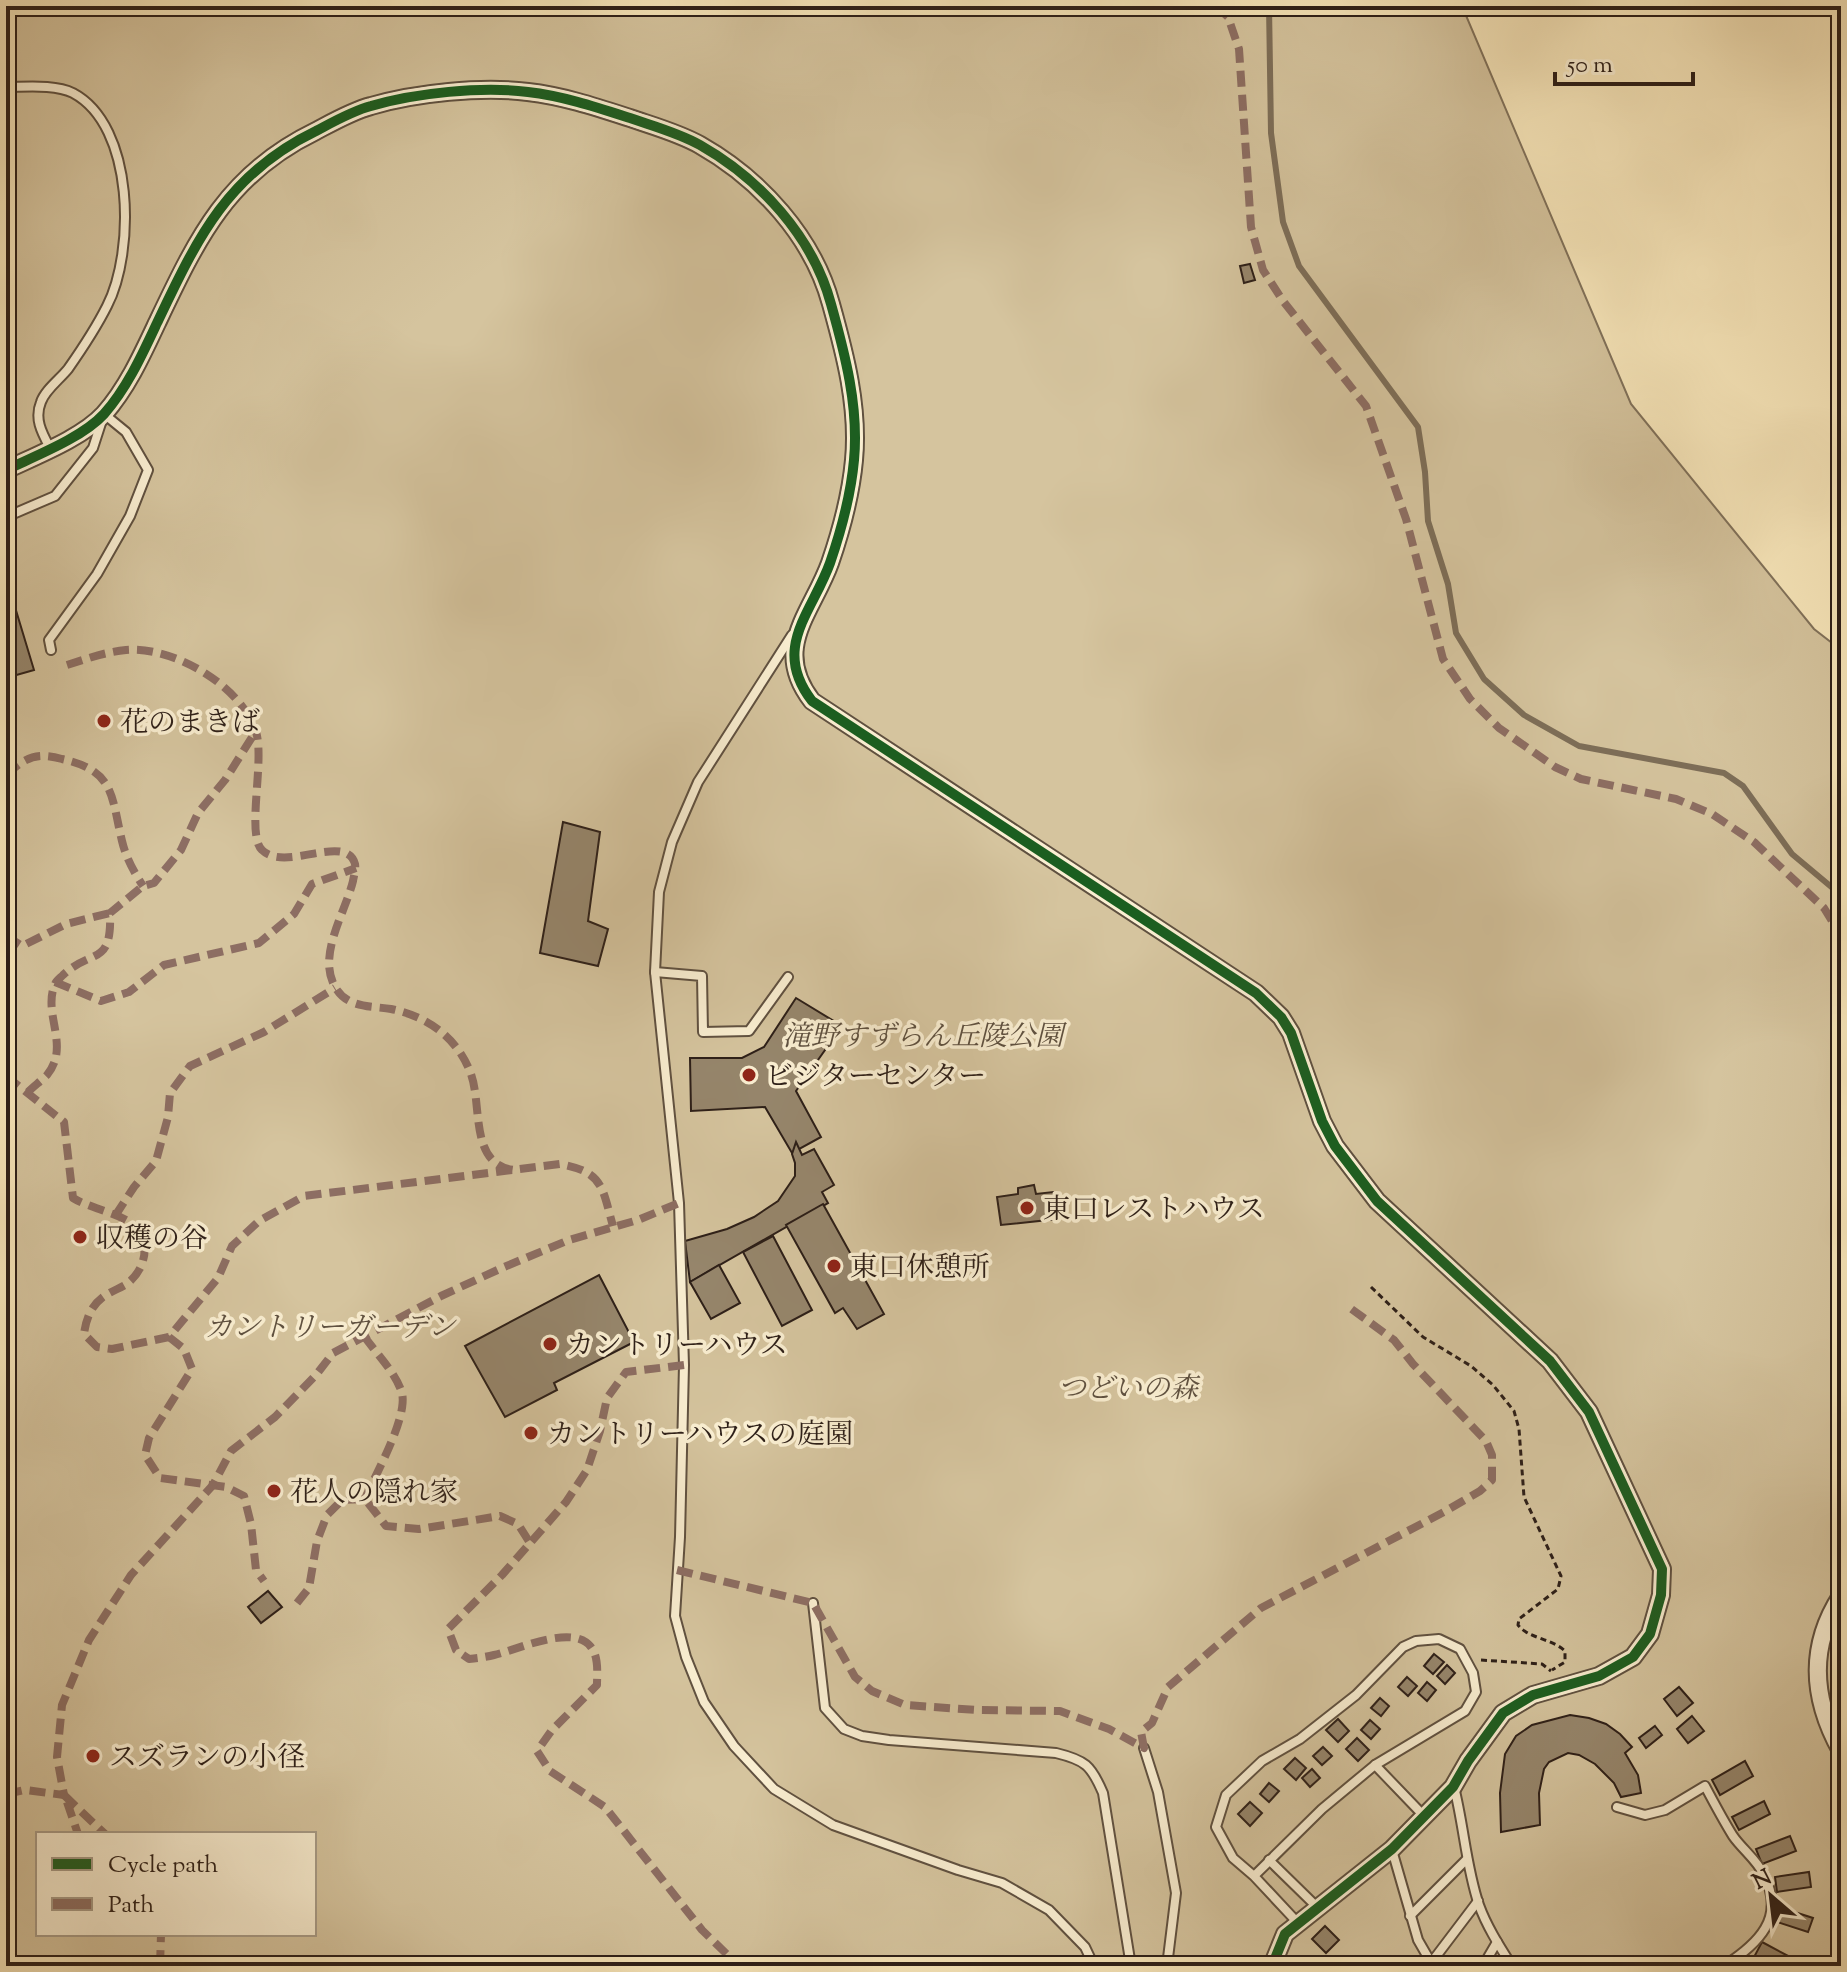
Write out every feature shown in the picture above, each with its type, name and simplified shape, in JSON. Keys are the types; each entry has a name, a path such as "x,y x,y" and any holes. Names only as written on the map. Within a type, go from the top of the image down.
{"street":[{"path":"6,470 94,423 104,414 123,389 147,344 194,245 226,200 260,164 311,133 369,106 422,96 478,91 525,91 586,103 697,143 731,166 770,200 802,237 830,298 847,365 855,428 854,462 831,560 798,626 794,667 802,687 812,701 1237,981 1281,1017 1291,1033 1322,1121 1348,1164 1377,1201 1550,1361 1589,1412 1662,1569 1661,1595 1650,1634 1633,1657 1599,1676 1533,1695 1503,1713 1453,1787 1392,1849 1297,1922 1285,1934 1272,1966"},
{"path":"1841,1596 1831,1612 1818,1660 1818,1694 1823,1713 1841,1751"}],"lane":[{"path":"6,87 64,90 94,109 113,141 122,183 125,235 114,290 89,338 41,401 38,424 50,448"},
{"path":"6,517 55,496 93,448 104,414 126,432 148,470 130,516 97,574 49,640 51,650"},
{"path":"798,626 698,782 672,842 659,892 655,972 679,1203 684,1365 675,1616 686,1657 704,1702 734,1746 774,1789 833,1825 1002,1883 1049,1910 1085,1947 1094,1966"},
{"path":"655,972 702,976 703,1032 749,1031 788,977"},
{"path":"813,1603 825,1708 844,1729 862,1736 889,1740 1056,1753 1081,1759 1095,1775 1103,1793 1131,1966"},
{"path":"1254,1876 1322,1809 1375,1765 1465,1711 1476,1692 1473,1673 1460,1649 1439,1639 1416,1641 1403,1647 1356,1695 1300,1739 1262,1761 1226,1795 1216,1827 1233,1858 1297,1922"},
{"path":"1144,1748 1158,1792 1176,1893 1167,1966"},
{"path":"1375,1765 1425,1817"},
{"path":"1617,1807 1645,1815 1665,1810 1705,1786 1733,1837 1764,1875 1773,1906 1765,1933 1724,1966"},
{"path":"1453,1787 1478,1901 1512,1966"},
{"path":"1392,1849 1418,1940 1432,1965 1478,1901"},
{"path":"1410,1916 1467,1859"},
{"path":"1269,1860 1317,1907"},
{"path":"1483,1966 1497,1942"}],"path":[{"path":"1371,1287 1423,1337 1471,1366 1493,1385 1514,1411 1519,1429 1524,1497 1561,1576 1558,1589 1519,1619 1518,1625 1525,1633 1556,1643 1565,1651 1565,1662 1545,1675"},
{"path":"1466,1659 1542,1664 1551,1671"}],"green space":[{"name":"滝野すずらん丘陵公園","path":"6,6 1462,6 1631,404 1814,629 1841,650 1841,1966 6,1966"}],"building":[{"path":"1250,264 1255,280 1244,283 1240,266"},
{"path":"15,607 34,670 6,678 6,610"},
{"path":"563,822 600,832 588,921 608,929 598,966 540,953"},
{"name":"ビジターセンター","path":"796,998 842,1026 796,1091 821,1137 792,1153 765,1107 691,1111 690,1058 742,1058 764,1047"},
{"path":"796,1142 802,1155 814,1149 834,1185 822,1192 828,1203 690,1282 685,1241 727,1229 754,1217 778,1201 795,1176 792,1154"},
{"name":"東口レストハウス","path":"1034,1185 1036,1194 1053,1192 1057,1219 1001,1225 997,1197 1018,1194 1018,1188"},
{"name":"東口休憩所","path":"823,1204 884,1314 857,1329 843,1308 835,1313 786,1225"},
{"path":"773,1236 812,1310 782,1326 743,1252"},
{"path":"719,1265 740,1303 711,1319 690,1282"},
{"name":"カントリーハウス","path":"599,1275 634,1342 554,1383 557,1390 505,1417 465,1346"},
{"path":"268,1591 282,1607 261,1623 248,1607"},
{"path":"1434,1654 1444,1662 1433,1674 1424,1666"},
{"path":"1447,1665 1455,1673 1445,1684 1437,1676"},
{"path":"1407,1677 1417,1686 1408,1696 1398,1687"},
{"path":"1427,1682 1436,1690 1427,1701 1418,1693"},
{"path":"1679,1687 1693,1703 1677,1716 1664,1699"},
{"path":"1380,1698 1389,1706 1381,1716 1371,1708"},
{"path":"1570,1715 1606,1724 1632,1747 1625,1753 1638,1775 1641,1793 1621,1797 1614,1783 1595,1764 1568,1753 1549,1762 1544,1769 1539,1793 1540,1825 1501,1832 1500,1793 1505,1754 1516,1736 1532,1725"},
{"path":"1692,1716 1704,1731 1688,1743 1677,1729"},
{"path":"1338,1719 1349,1731 1338,1742 1326,1730"},
{"path":"1370,1720 1380,1729 1371,1739 1361,1730"},
{"path":"1655,1726 1662,1735 1646,1748 1639,1738"},
{"path":"1357,1738 1369,1750 1358,1761 1346,1749"},
{"path":"1323,1747 1332,1756 1322,1765 1313,1756"},
{"path":"1295,1758 1306,1768 1296,1780 1284,1769"},
{"path":"1745,1761 1753,1776 1720,1795 1712,1780"},
{"path":"1312,1769 1320,1778 1310,1787 1302,1778"},
{"path":"1269,1783 1279,1791 1269,1802 1260,1794"},
{"path":"1764,1801 1770,1814 1739,1830 1732,1817"},
{"path":"1250,1802 1262,1813 1250,1826 1238,1814"},
{"path":"1790,1836 1796,1851 1762,1864 1756,1849"},
{"path":"1809,1872 1811,1887 1777,1892 1775,1877"},
{"path":"1782,1908 1813,1918 1808,1932 1777,1922"},
{"path":"1325,1926 1339,1940 1326,1953 1312,1939"},
{"path":"1762,1942 1792,1958 1788,1966 1767,1966 1753,1959"}],"waterway":[{"path":"1269,6 1271,133 1283,222 1299,266 1418,427 1428,521 1448,584 1456,633 1484,679 1524,715 1579,746 1724,773 1743,786 1792,854 1841,895"}],"marked path":[{"path":"1216,6 1228,17 1239,49 1251,227 1263,270 1283,301 1366,406 1406,519 1443,659 1470,699 1499,728 1555,767 1581,779 1676,799 1712,814 1754,842 1824,908 1837,929 1841,952"},
{"path":"67,665 111,652 144,650 184,662 203,672 236,699 256,732 255,813 258,842 262,850 272,856 285,857 340,852 349,855 355,864 353,881 330,950 331,977 337,990 354,1003 416,1017 447,1037 469,1069 483,1144 489,1156 499,1165 514,1170"},
{"path":"28,1092 47,1075 57,1053 52,1007 56,983 73,967 104,949 108,942 110,913 143,886 154,883 181,850 198,813 225,780 256,731"},
{"path":"6,775 26,760 38,756 62,759 92,770 108,787 126,853 143,886"},
{"path":"55,982 101,1001 129,992 164,965 259,943 294,914 312,884 356,868"},
{"path":"6,936 22,946 66,924 110,913"},
{"path":"115,1216 156,1161 168,1117 170,1093 190,1066 264,1032 335,988"},
{"path":"6,1076 64,1122 73,1198 129,1222 135,1226 143,1241 144,1257 137,1273 125,1285 95,1304 90,1313 84,1334 97,1347 112,1349 169,1337 218,1278 232,1246 259,1221 304,1196 560,1164 585,1172 599,1184 613,1226"},
{"path":"6,1794 25,1790 64,1795 57,1757 62,1705 89,1640 131,1575 213,1485 231,1451 275,1417 333,1353 504,1267 569,1240 638,1220 679,1203"},
{"path":"677,1570 813,1603 855,1677 872,1691 905,1705 1060,1711 1109,1729 1144,1748 1141,1732 1152,1723 1168,1687 1261,1608 1444,1512 1480,1491 1492,1480 1492,1455 1486,1441 1394,1340 1346,1305"},
{"path":"364,1336 395,1378 403,1404 396,1431 365,1499"},
{"path":"169,1337 184,1349 192,1369 149,1438 145,1455 160,1478 226,1487 244,1496 251,1524 256,1570 264,1581"},
{"path":"684,1365 626,1372 607,1398 587,1470 566,1502 502,1575 448,1629 456,1650 469,1659 558,1638 583,1640 591,1647 596,1660 597,1685 552,1730 537,1751 550,1771 605,1807 702,1930 739,1966"},
{"path":"297,1603 309,1588 317,1541 327,1515 342,1500 365,1499 386,1526 419,1529 500,1516 518,1524 530,1543"},
{"path":"64,1795 103,1832"},
{"path":"67,1802 77,1832"},
{"path":"160,1966 161,1936"},
{"path":"89,1966 97,1963"}],"cycle path":[{"path":"6,470 58,446 104,414 134,371 201,237 237,188 285,148 364,108 408,97 470,90 510,90 567,99 692,141 743,175 781,212 797,233 823,279 846,361 853,401 853,473 842,525 830,563 799,631 795,647 795,664 800,682 812,701 1256,993 1281,1017 1291,1033 1322,1121 1335,1146 1377,1201 1550,1361 1589,1412 1662,1569 1661,1595 1650,1634 1633,1657 1599,1676 1533,1695 1503,1713 1453,1787 1392,1849 1285,1934 1272,1966"}],"place":[{"name":"花のまきば","path":"104,721"},
{"name":"ビジターセンター","path":"749,1075"},
{"name":"東口レストハウス","path":"1027,1208"},
{"name":"収穫の谷","path":"80,1237"},
{"name":"東口休憩所","path":"834,1266"},
{"name":"カントリーハウス","path":"550,1344"},
{"name":"カントリーハウスの庭園","path":"531,1433"},
{"name":"花人の隠れ家","path":"274,1491"},
{"name":"スズランの小径","path":"93,1756"}],"park label":[{"name":"カントリーガーデン","path":"330,1326"},
{"name":"つどいの森","path":"1128,1387"}]}
